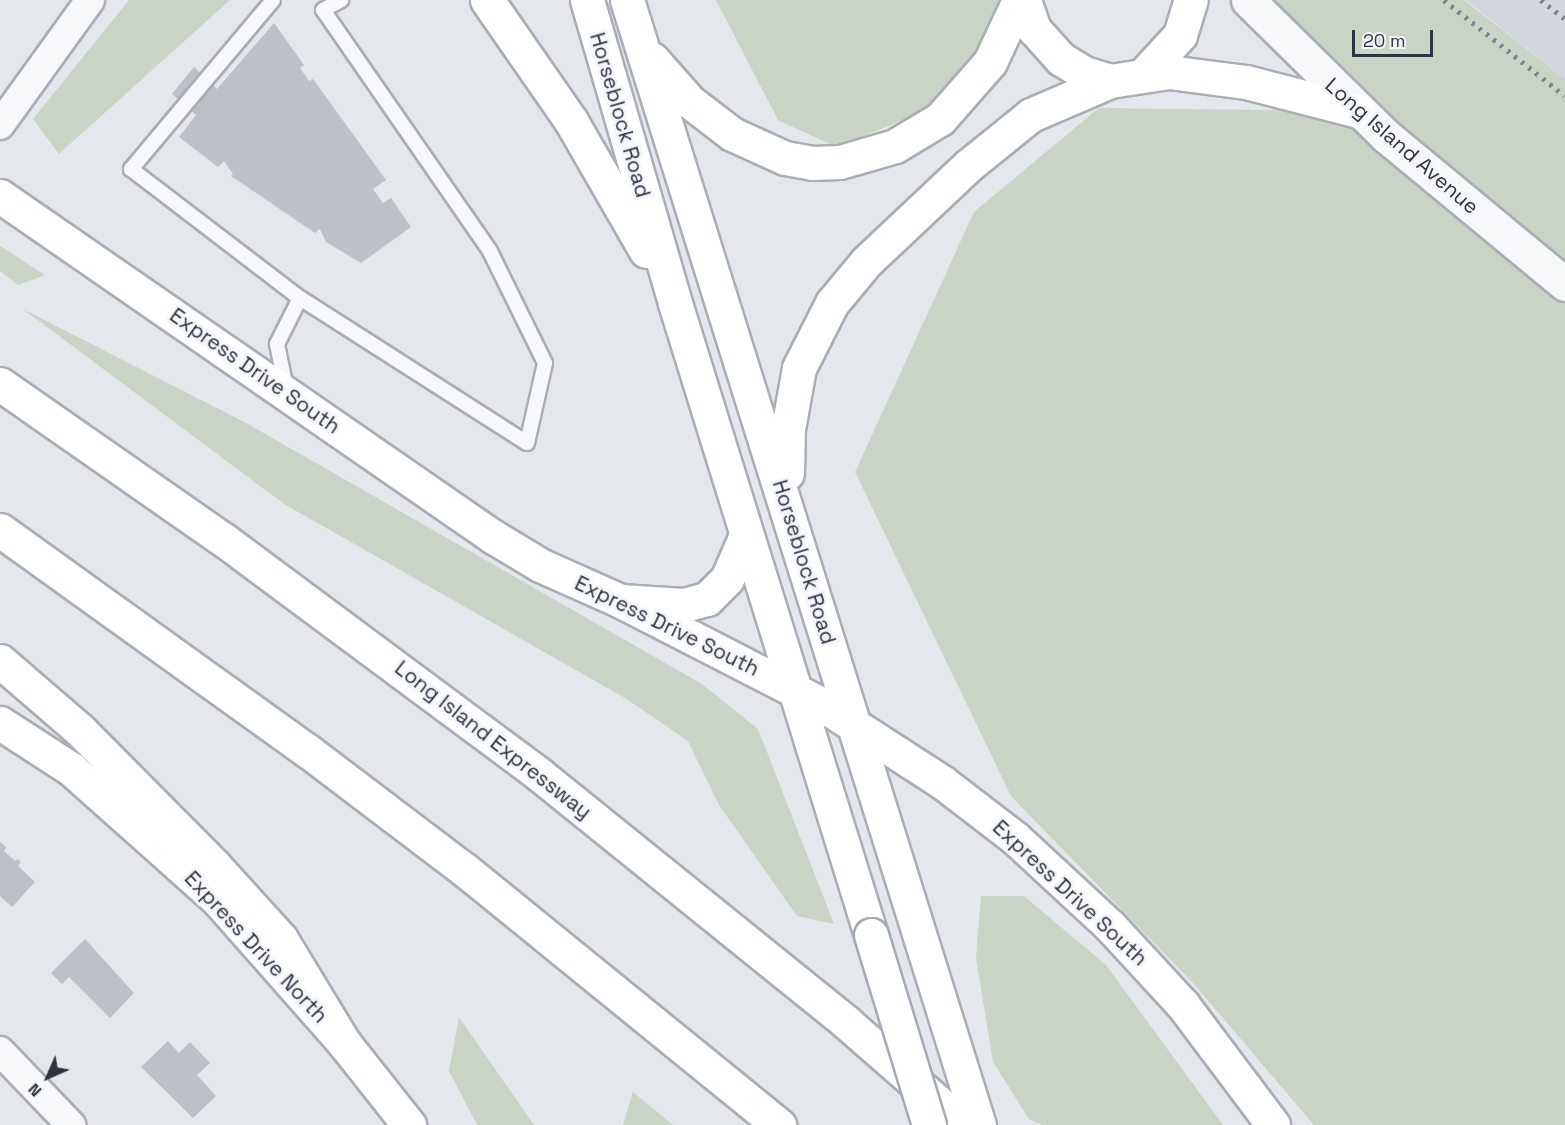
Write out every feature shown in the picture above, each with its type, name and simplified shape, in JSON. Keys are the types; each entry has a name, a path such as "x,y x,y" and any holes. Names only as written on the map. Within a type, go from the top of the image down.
{"main road":[{"path":"486,0 594,156 675,303"},
{"name":"Horseblock Road","path":"587,0 675,303 929,1125"},
{"name":"Horseblock Road","path":"627,0 786,502 979,1125"},
{"path":"644,50 689,100 732,135 785,158 812,163 840,162 895,146 940,119 990,62 1019,0"},
{"path":"1024,0 1034,29 1054,52 1084,73 1110,81"},
{"path":"1145,73 1180,34 1191,0"},
{"path":"786,502 788,429 799,368 819,325 849,280 1009,130 1052,103 1110,81 1145,73 1220,77 1358,111"},
{"name":"Express Drive South","path":"0,195 492,536 540,565 621,601 795,689 853,722 980,810 1080,897 1183,1005 1273,1125"},
{"name":"Long Island Expressway","path":"0,384 224,540 540,775 847,1023 964,1125"},
{"path":"0,530 308,751 465,870 778,1125"},
{"path":"621,601 684,605 706,598 727,579 746,534"},
{"path":"0,662 88,737 214,865 280,939 344,1043"},
{"name":"Express Drive North","path":"0,723 71,769 218,900 344,1043 409,1125"}],"street":[{"path":"0,125 90,0"},
{"name":"Long Island Avenue","path":"1248,0 1358,111 1565,284"},
{"path":"0,1051 71,1125"}],"lane":[{"path":"273,0 131,169 300,298 527,443 545,363 490,250 323,10 312,0"},
{"path":"323,10 341,0"},
{"path":"286,393 278,344 300,298"}],"shaded area":[{"path":"1465,0 1565,0 1565,79 1471,4"}],"green space":[{"path":"129,0 230,0 59,154 33,119"},
{"path":"716,0 998,0 989,40 940,105 836,147 778,120"},
{"path":"1248,0 1464,0 1565,79 1565,1125 1314,1125 1194,984 1011,796 855,472 974,212 1099,108 1357,111"},
{"path":"0,246 45,275 18,285 0,271"},
{"path":"23,309 248,424 702,684 758,729 834,924 797,916 719,805 688,741 625,698 284,504"},
{"path":"981,896 1024,896 1106,965 1223,1125 1042,1125 1029,1119 993,1062 976,958"},
{"path":"459,1017 534,1125 477,1125 449,1071"},
{"path":"633,1092 673,1125 623,1125"}],"building":[{"path":"274,23 304,65 300,68 309,81 313,79 386,180 373,189 383,203 391,198 411,227 361,263 326,242 320,229 315,233 231,176 233,174 224,161 218,167 179,137 196,115 172,94 194,67 217,89"},
{"path":"0,842 6,847 4,851 15,861 18,859 21,862 18,866 35,882 12,907 0,896"},
{"path":"85,939 134,993 110,1018 69,977 62,984 51,973"},
{"path":"168,1041 179,1053 190,1042 210,1063 197,1075 216,1096 193,1118 141,1067"}],"railway":[{"path":"1444,0 1565,96"},
{"path":"1541,0 1565,19"}]}
